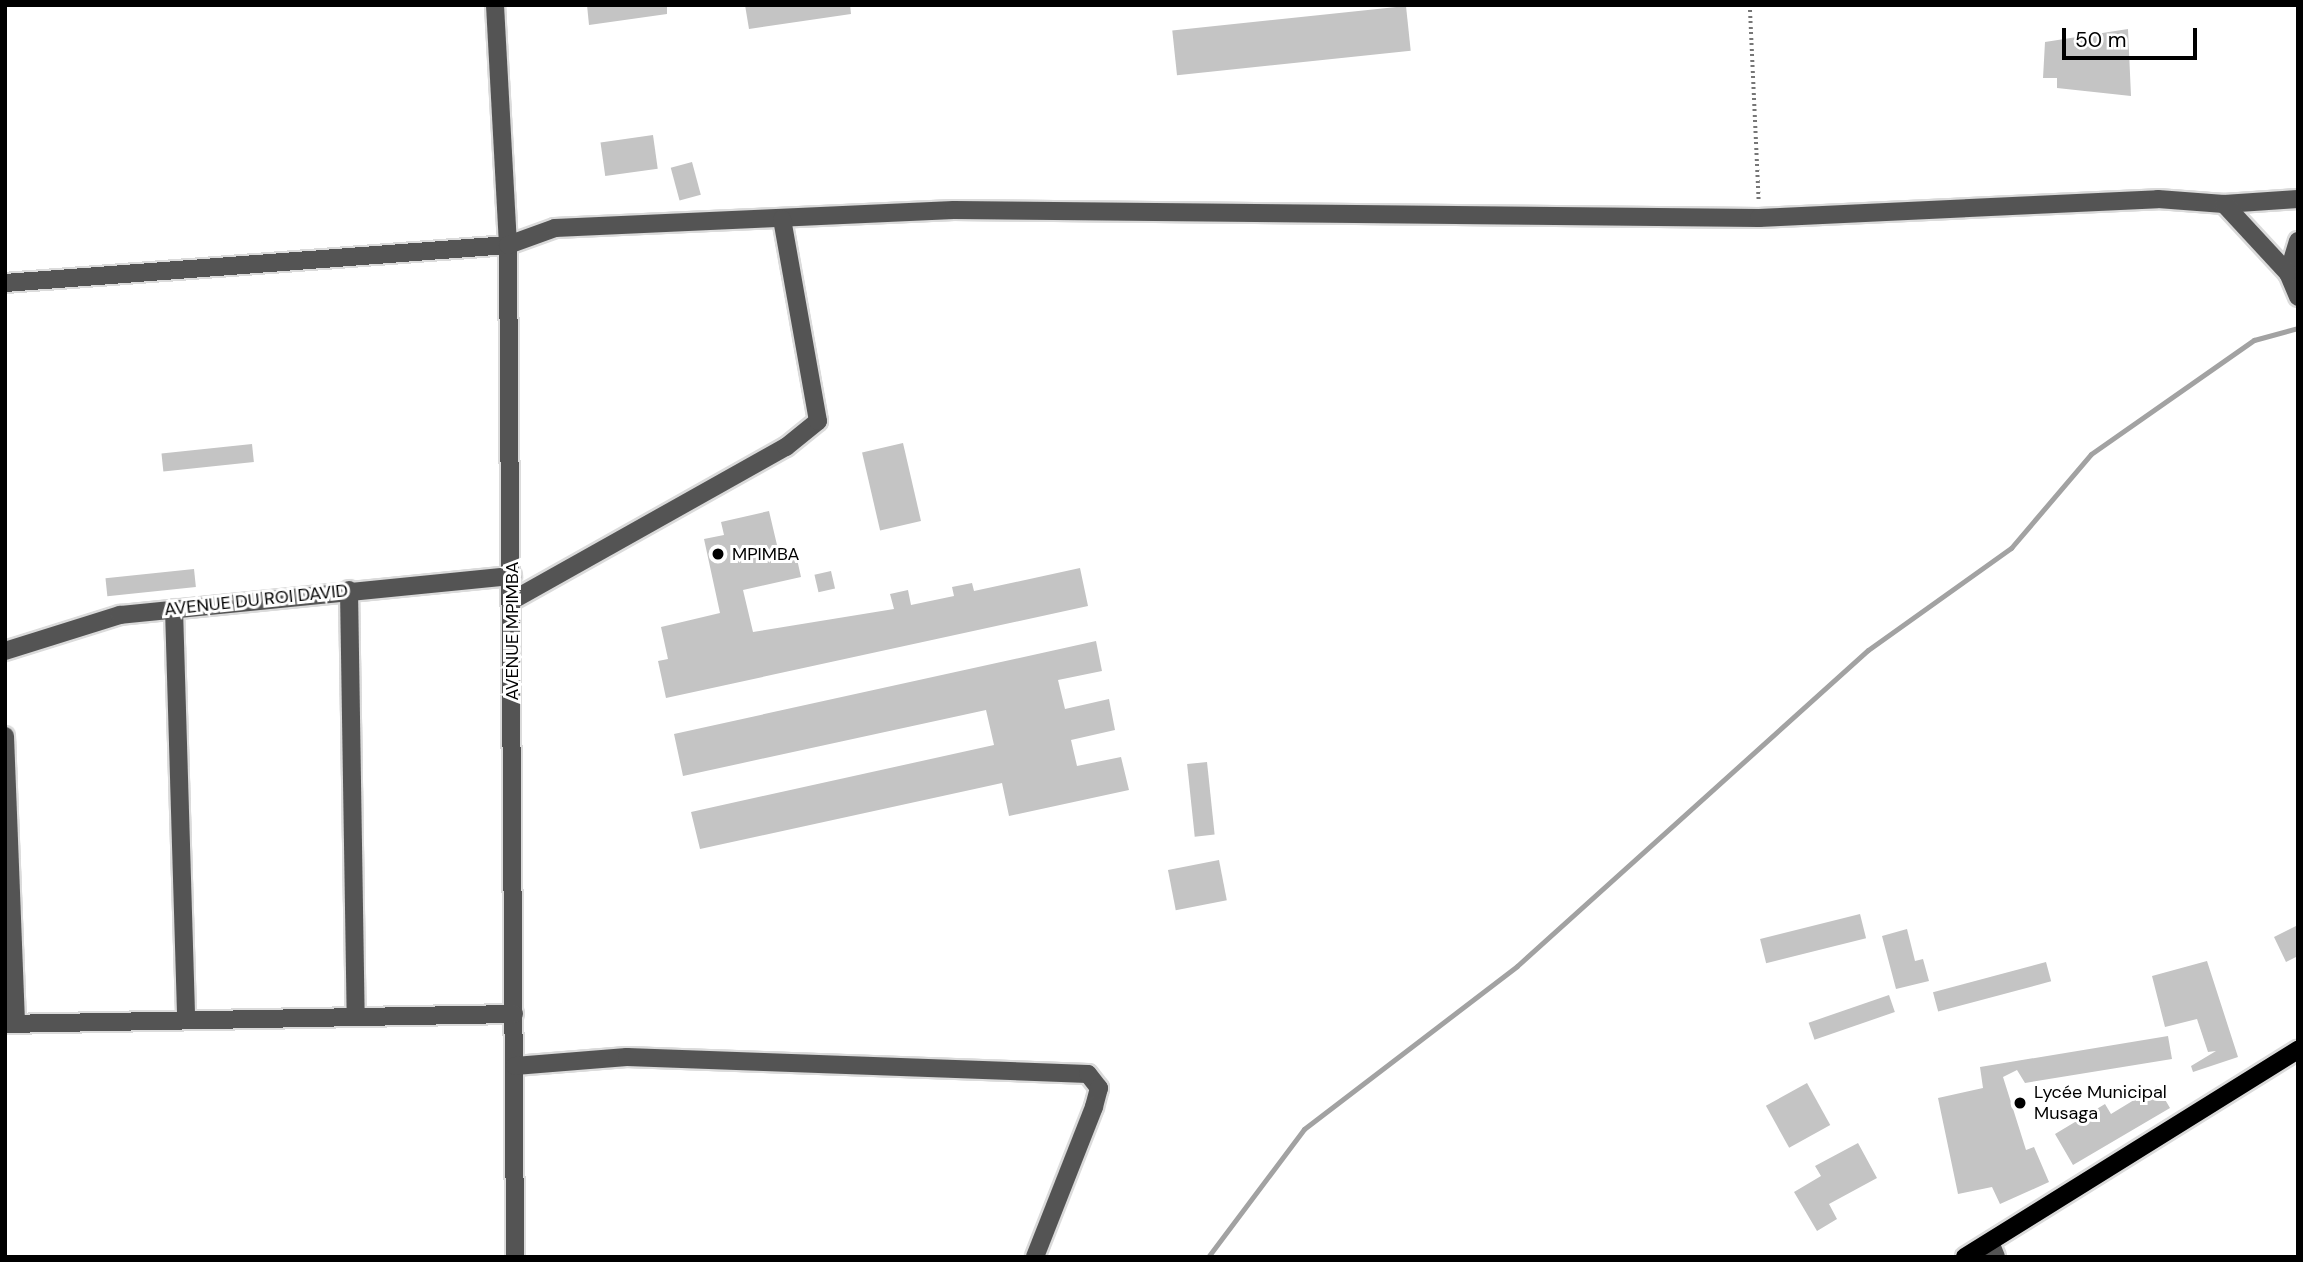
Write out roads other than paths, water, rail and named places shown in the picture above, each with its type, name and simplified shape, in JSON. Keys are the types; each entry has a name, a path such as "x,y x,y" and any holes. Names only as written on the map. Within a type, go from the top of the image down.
{"main road":[{"path":"1965,1257 1993,1249 2298,1050"}],"street":[{"name":"AVENUE MPIMBA","path":"495,5 509,245 513,600 514,1257"},
{"path":"5,283 509,245 555,228 954,210 1759,218 2158,199 2224,204 2298,199"},
{"path":"2224,204 2288,273 2298,297"},
{"path":"513,600 786,447 818,421 782,219"},
{"path":"2288,273 2298,241"},
{"name":"AVENUE DU ROI DAVID","path":"5,651 120,615 349,590 512,576"},
{"path":"349,590 356,1016"},
{"path":"174,608 186,1020"},
{"path":"5,736 11,1024 514,1014"},
{"path":"515,1066 627,1057 1088,1074 1099,1088 1094,1107 1035,1257"}],"waterway":[{"path":"1208,1257 1304,1129 1517,966 1868,650 2011,548 2091,454 2254,340 2298,328"}],"place":[{"name":"MPIMBA","path":"718,554"},
{"name":"Lycée Municipal Musaga","path":"2020,1103"}]}
